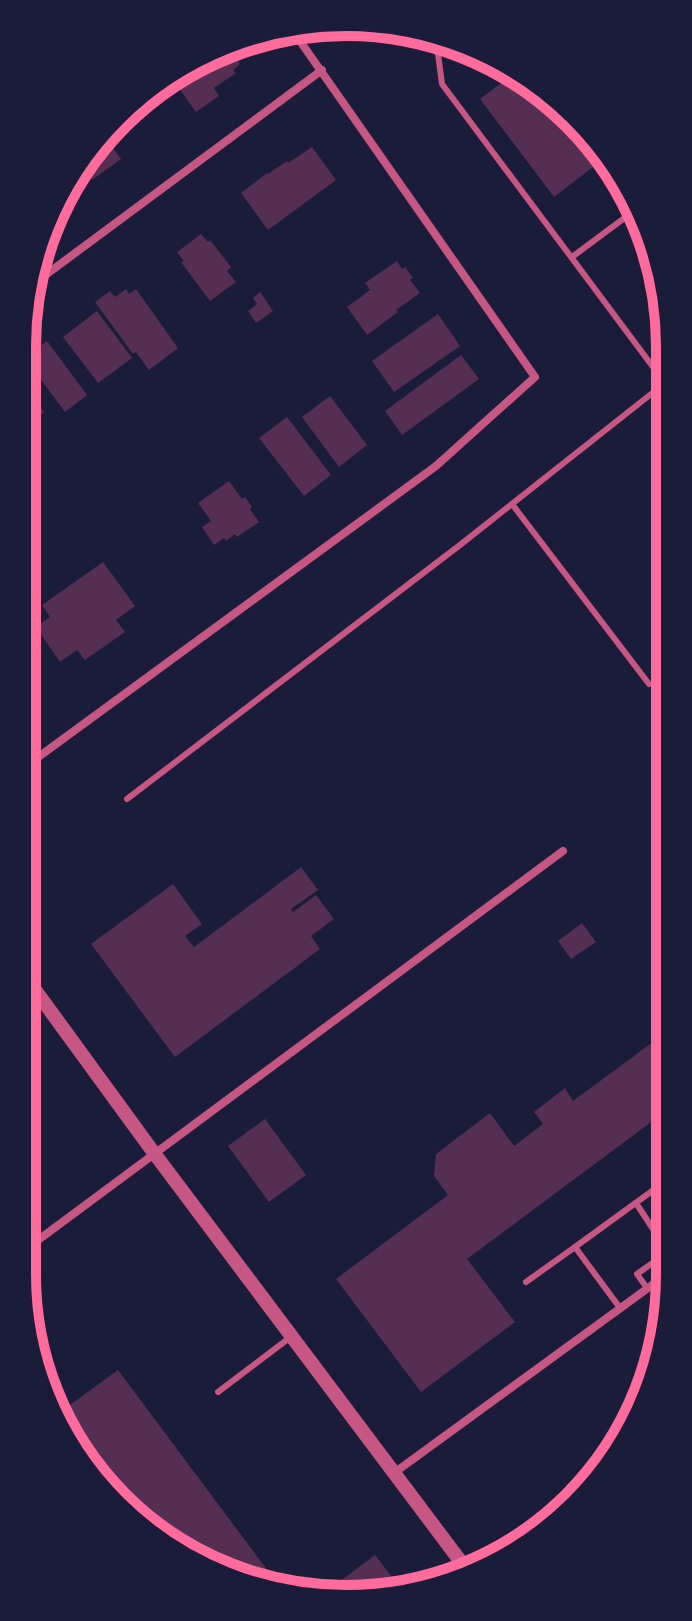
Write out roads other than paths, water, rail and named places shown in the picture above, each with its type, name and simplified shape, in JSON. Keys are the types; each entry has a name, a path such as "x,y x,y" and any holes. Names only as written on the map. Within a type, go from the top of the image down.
{"street":[{"path":"36,759 436,466 535,377 300,40"},
{"path":"45,276 322,70"},
{"path":"36,1242 563,851"},
{"path":"36,991 461,1563"},
{"path":"394,1473 656,1282"}],"lane":[{"path":"438,50 442,84 656,369"},
{"path":"572,257 627,216"},
{"path":"127,799 656,390"},
{"path":"512,504 649,684"},
{"path":"526,1282 656,1188"},
{"path":"636,1203 656,1234"},
{"path":"575,1247 620,1308"},
{"path":"647,1288 637,1274 656,1261"},
{"path":"218,1392 292,1336"}]}
